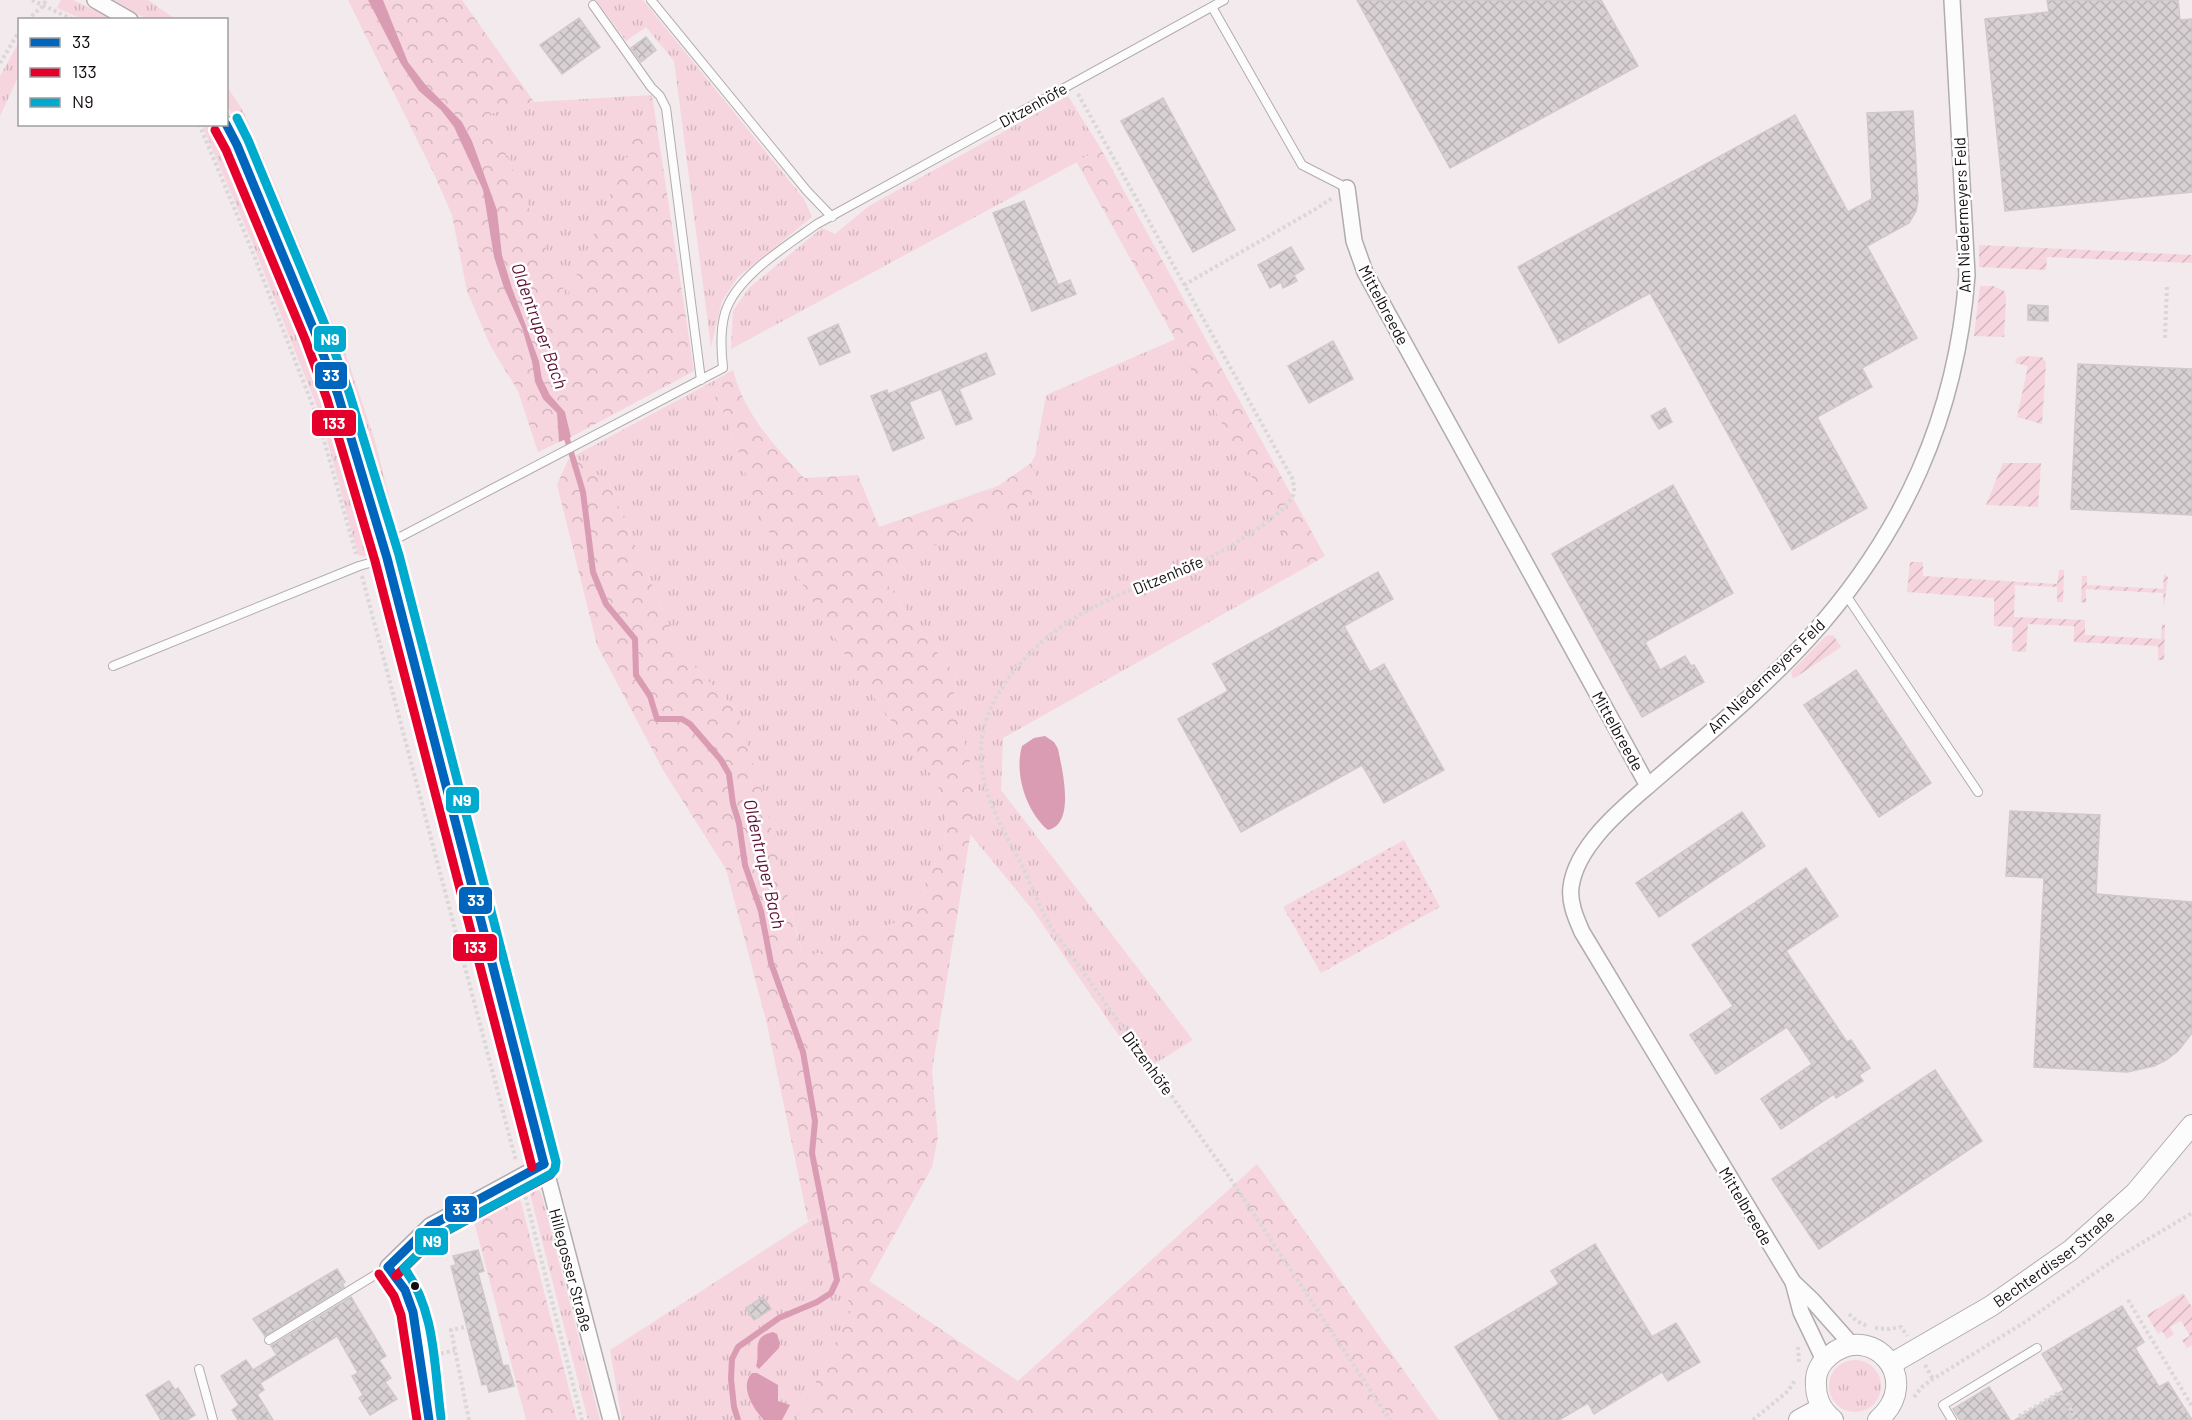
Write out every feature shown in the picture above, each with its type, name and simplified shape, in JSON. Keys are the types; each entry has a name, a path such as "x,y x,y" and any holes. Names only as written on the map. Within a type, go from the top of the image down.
{"street":[{"path":"95,0 126,18"},
{"name":"Am Niedermeyers Feld","path":"1648,786 1786,661 1845,595 1896,519 1919,475 1934,436 1953,370 1965,304 1967,275 1952,0"},
{"name":"Hillegosser Straße","path":"227,126 316,335 338,395 385,552 611,1420"},
{"name":"Mittelbreede","path":"1347,188 1356,247 1365,272 1648,786 1600,832 1581,860 1571,887 1574,914 1592,951 1793,1282"},
{"name":"Bechterdisser Straße","path":"1891,1364 1991,1306 2071,1250 2135,1193 2192,1125"},
{"path":"429,1420 417,1336 409,1300 404,1288 388,1267 430,1226 520,1175 544,1164"},
{"path":"1793,1282 1852,1345"},
{"path":"1793,1282 1801,1312 1824,1360"},
{"path":"1799,1420 1827,1414 1815,1392 1816,1375 1824,1360 1836,1349 1852,1345 1867,1346 1881,1353 1891,1364 1897,1379 1896,1396 1889,1411 1878,1420"}],"lane":[{"path":"651,0 807,191 832,217"},
{"path":"1072,83 1224,0"},
{"path":"113,666 359,566 563,453 701,380 666,108 660,96 651,87 593,5"},
{"path":"1212,7 1302,165 1347,188"},
{"name":"Ditzenhöfe","path":"701,380 723,368 722,334 725,313 732,296 744,282 782,250 817,224 1072,83"},
{"path":"1845,595 1978,792"},
{"path":"268,1340 388,1267"},
{"path":"1952,1420 1943,1405 2037,1348"},
{"path":"199,1369 213,1420"}],"path":[{"path":"32,0 70,18"},
{"path":"29,18 44,6 46,0"},
{"path":"0,63 18,33"},
{"name":"Ditzenhöfe","path":"1072,83 1292,478 1295,488 1291,500 1249,535 1197,564 1146,583 1084,614 1058,628 1031,652 1008,680 988,713 981,746 987,796 1027,876 1039,908 1051,927 1230,1178 1390,1420"},
{"path":"200,126 314,410 359,566 520,1175 582,1420"},
{"path":"1184,285 1314,210"},
{"path":"2165,338 2167,285"},
{"path":"1911,1404 1922,1387 1933,1378 2025,1323 2115,1259 2192,1213"},
{"path":"2128,1300 2192,1406"},
{"path":"469,1420 450,1330 470,1326"},
{"path":"2019,1416 2060,1392 2077,1420"}],"green space":[{"path":"61,0 73,0 111,18 80,18 57,8"},
{"path":"114,0 148,0 174,18 144,18"},
{"path":"348,0 368,0 401,64 419,91 441,110 454,127 483,190 494,257 504,288 522,328 535,382 543,399 557,413 559,442 538,452 518,391 491,347 467,291 452,215"},
{"path":"383,0 462,0 534,102 489,114 567,298 652,95 694,371 571,437 565,412 550,395 542,379 539,361 502,255 497,210 472,141 462,122 425,84 408,62"},
{"path":"596,0 643,0 804,199 812,217 738,277 722,301 711,347 674,61 646,27 626,41"},
{"path":"18,44 18,77 0,116 0,76"},
{"path":"228,88 243,111 346,355 375,441 397,528 390,528 384,521 332,354 228,106"},
{"path":"652,95 567,299 489,114 534,102"},
{"path":"1068,96 1101,149 731,349 733,311 749,288 822,228 835,234 869,206"},
{"path":"202,126 217,126 228,148 313,357 345,445 374,554 368,557 358,555 321,417 254,247"},
{"path":"1101,149 1325,556 1303,569 1076,161"},
{"path":"1979,245 2192,255 2192,263 2047,257 2046,270 1979,267"},
{"path":"1980,286 1993,286 2004,291 2006,297 2004,337 1974,336"},
{"path":"1176,339 1303,569 1003,738 1001,790 1193,1040 1143,1071 1032,909 970,834 978,787 953,698 957,674 943,660 884,580 928,549 960,532 1035,475 1031,463 1035,456 1046,395"},
{"path":"2021,356 2042,357 2046,362 2042,424 2017,417 2028,366 2015,363"},
{"path":"733,370 752,415 771,441 804,478 858,475 879,527 998,486 1031,463 1035,475 1030,502 960,532 928,549 884,580 943,660 957,674 953,698 978,787 932,1071 938,1137 932,1167 869,1281 1018,1381 1257,1164 1439,1420 797,1420 851,1311 843,1282 831,1282 819,1215 808,1221 767,1024 726,869 663,770 597,645 557,485 568,460 574,456 609,484 681,653 736,709 763,795 803,959 907,918 943,850 946,822 938,784 856,673 763,521 723,411 714,402 721,377"},
{"path":"721,377 714,402 723,411 753,496 783,557 800,580 856,672 938,784 946,822 943,850 907,918 803,959 736,709 681,653 609,484 574,456"},
{"path":"2003,463 2041,463 2038,507 1986,505"},
{"path":"1910,562 1923,562 1923,576 2057,584 2059,570 2064,570 2063,602 2057,602 2057,587 2015,585 2014,617 2085,620 2085,635 2161,639 2162,624 2165,625 2164,660 2158,660 2158,646 2074,642 2074,626 2028,624 2026,652 2012,651 2013,627 1994,626 1994,598 1907,592"},
{"path":"2164,574 2168,577 2164,607 2163,593 2086,589 2086,603 2081,602 2082,576 2087,576 2087,585 2163,589"},
{"path":"1833,635 1841,647 1793,679 1791,672 1826,636"},
{"path":"1404,840 1440,907 1321,973 1283,907"},
{"path":"528,1186 540,1191 542,1196 600,1420 588,1420"},
{"path":"513,1199 521,1202 577,1420 526,1420 474,1221"},
{"path":"819,1215 831,1282 843,1282 851,1311 797,1420 622,1420 610,1350"},
{"path":"2183,1293 2192,1307 2192,1345 2187,1348 2182,1340 2190,1336 2181,1321 2170,1327 2174,1334 2167,1339 2162,1331 2158,1334 2147,1315"},
{"path":"1850,1360 1860,1360 1874,1367 1881,1386 1874,1405 1860,1412 1850,1412 1840,1408 1833,1401 1829,1391 1829,1381 1833,1371 1840,1364"}],"shaded area":[{"path":"368,0 383,0 408,62 425,84 462,122 472,141 497,210 502,255 539,361 542,379 550,395 565,412 571,437 559,442 557,413 543,399 535,382 522,328 504,288 494,257 483,190 454,127 441,110 419,91 401,64"},
{"path":"1045,736 1054,742 1058,749 1065,795 1062,818 1057,826 1048,830 1040,822 1028,802 1020,768 1022,746 1034,738"},
{"path":"773,1332 777,1334 779,1348 759,1369 756,1366 759,1341 761,1337"},
{"path":"752,1373 757,1373 778,1385 778,1401 790,1405 782,1420 764,1420 756,1410 747,1391 748,1378"}],"building":[{"path":"1357,0 1601,0 1638,66 1450,168"},
{"path":"2047,0 2178,0 2180,20 2192,19 2192,192 2005,211 1985,19 2049,12"},
{"path":"579,18 600,47 562,74 540,45"},
{"path":"646,37 656,50 641,62 631,48"},
{"path":"1163,98 1235,230 1193,252 1121,121"},
{"path":"1913,111 1918,200 1916,211 1909,223 1867,246 1917,338 1862,368 1872,387 1817,417 1867,508 1792,550 1650,293 1559,343 1518,267 1795,115 1848,212 1872,199 1867,113"},
{"path":"1024,201 1058,285 1070,280 1076,294 1032,311 993,213"},
{"path":"1291,247 1304,269 1294,275 1297,281 1283,288 1281,282 1270,288 1258,265"},
{"path":"2028,305 2048,306 2048,321 2028,320"},
{"path":"838,324 850,352 820,365 808,338"},
{"path":"1333,341 1353,379 1309,403 1288,366"},
{"path":"986,353 995,374 959,389 972,419 956,425 941,389 909,402 924,438 893,451 871,396 887,390 888,394"},
{"path":"2078,364 2192,369 2192,515 2071,509"},
{"path":"1665,408 1672,422 1659,429 1651,416"},
{"path":"1673,485 1733,593 1645,642 1660,670 1685,656 1691,666 1694,665 1704,682 1642,717 1552,554"},
{"path":"1378,572 1393,599 1344,626 1370,672 1384,664 1444,770 1384,803 1362,765 1241,832 1178,719 1228,691 1213,664"},
{"path":"1856,670 1931,783 1879,817 1804,705"},
{"path":"2010,811 2100,815 2096,894 2192,902 2192,1033 2178,1051 2166,1060 2154,1066 2127,1072 2034,1067 2044,878 2006,876"},
{"path":"1742,812 1765,846 1659,917 1636,883"},
{"path":"1806,868 1838,916 1786,951 1847,1042 1851,1040 1870,1068 1859,1075 1863,1081 1836,1098 1834,1094 1781,1129 1761,1099 1812,1064 1787,1027 1716,1074 1690,1035 1733,1006 1692,945"},
{"path":"1935,1070 1982,1141 1819,1249 1772,1179"},
{"path":"1595,1244 1652,1337 1676,1323 1700,1362 1668,1381 1662,1372 1594,1414 1588,1403 1559,1420 1500,1420 1455,1347 1559,1284 1551,1271"},
{"path":"478,1250 484,1271 478,1273 503,1366 508,1365 514,1386 489,1392 487,1384 482,1385 451,1266 456,1265 453,1256"},
{"path":"337,1269 345,1282 342,1284 344,1287 265,1336 253,1319"},
{"path":"351,1297 386,1356 379,1360 391,1378 385,1382 397,1399 370,1415 359,1398 363,1395 352,1376 358,1373 337,1336 260,1383 264,1390 257,1394 273,1420 238,1420 232,1410 239,1405 221,1376 246,1360 253,1370 277,1355 271,1346"},
{"path":"763,1297 771,1309 754,1320 746,1308"},
{"path":"2122,1306 2144,1342 2135,1348 2159,1387 2168,1382 2192,1420 2015,1420 2064,1390 2042,1354"},
{"path":"169,1381 175,1390 178,1388 195,1415 187,1420 161,1420 146,1395"},
{"path":"1989,1387 2010,1420 1960,1420 1953,1409"}],"waterway":[{"name":"Oldentruper Bach","path":"565,432 583,492 593,572 606,604 635,639 636,675 650,696 657,719 682,719 690,724 721,760 729,774 745,865 761,911 771,963 803,1052 815,1121 812,1153 837,1280 831,1293 817,1302 779,1318 738,1347 732,1359 731,1379 738,1420"}],"transit line":[{"name":"N9","path":"237,118 327,330 349,392 399,555 556,1162 551,1174 437,1236 404,1268 414,1284 428,1321 441,1418"},
{"name":"33","path":"227,126 316,335 338,395 387,558 544,1164"},
{"name":"133","path":"215,130 226,150 305,339 327,399 375,561 532,1167"},
{"name":"33","path":"388,1267 430,1226 544,1164"},
{"name":"133","path":"396,1276 437,1236 550,1175"},
{"name":"33","path":"388,1267 405,1290 413,1312 429,1420"},
{"name":"133","path":"379,1274 394,1296 401,1315 417,1420"}]}
